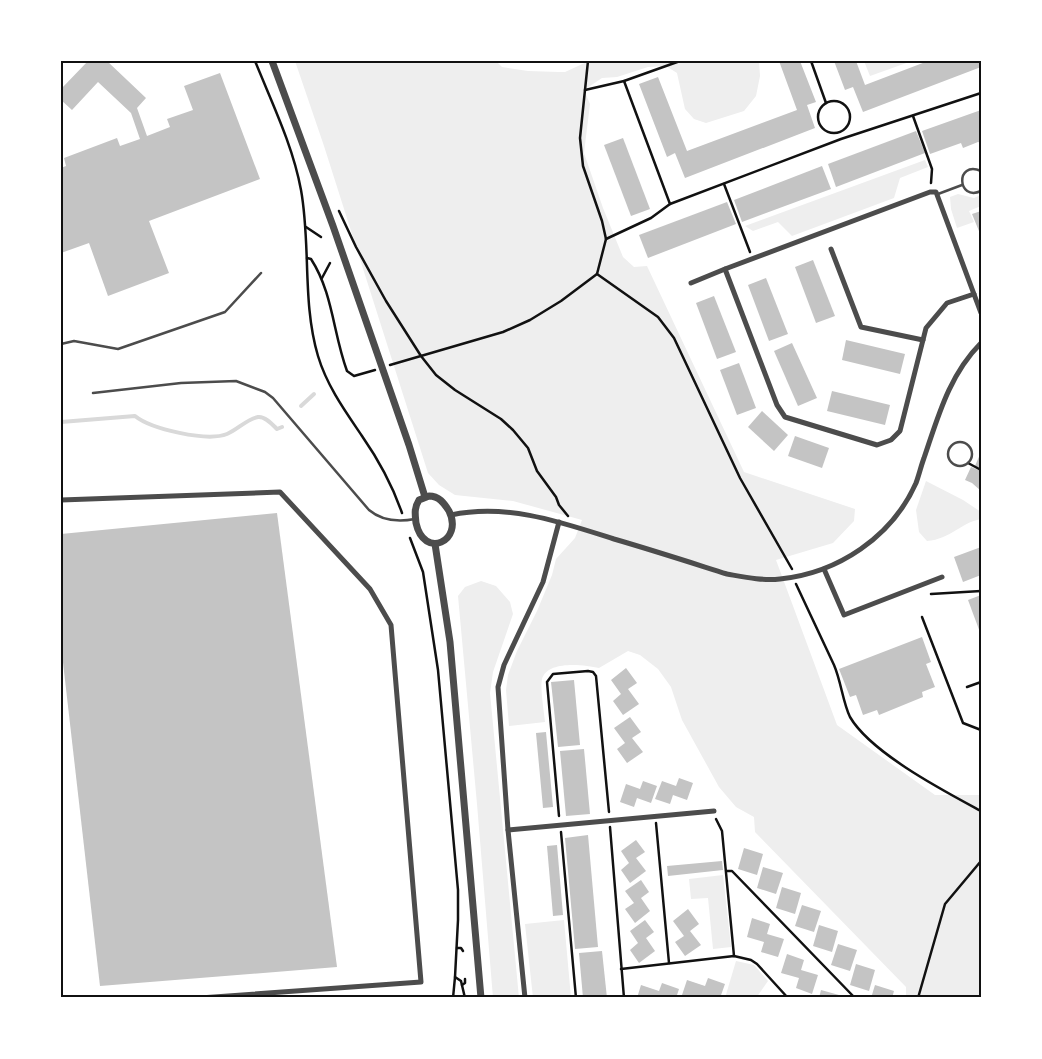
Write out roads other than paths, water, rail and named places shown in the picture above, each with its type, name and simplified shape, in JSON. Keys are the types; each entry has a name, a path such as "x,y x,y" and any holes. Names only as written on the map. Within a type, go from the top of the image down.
{"street":[{"path":"272,61 336,234 409,445 425,497"},
{"path":"691,283 930,192 936,192 981,313"},
{"path":"831,250 861,327 923,340"},
{"path":"725,270 776,405 785,417 877,445 891,440 900,432 926,328 947,303 974,294"},
{"path":"451,515 488,511 524,513 727,574 751,578 779,580 824,569 848,558 870,543 887,527 898,513 916,482 952,382 960,368 981,343"},
{"path":"61,500 280,492 370,589 391,624 422,982 200,998"},
{"path":"434,496 440,499 451,515 452,531 449,538 435,544 430,543 419,532 416,506 419,500 434,496"},
{"path":"526,998 508,830 498,687 504,665 543,582 559,522"},
{"path":"435,544 450,642 481,998"},
{"path":"824,569 844,615 942,576"},
{"path":"508,830 714,811"}],"lane":[{"path":"981,171 975,168 967,171 962,179 962,185 968,192 981,191"},
{"path":"937,194 962,185"},
{"path":"61,344 74,341 118,349 225,312 261,273"},
{"path":"93,392 181,383 236,382 251,386 274,398 368,510 388,520 416,519"},
{"path":"960,441 970,446 972,457 968,463 960,466 949,460 948,452 952,444 960,441"}],"waterway":[{"path":"301,406 314,394"},
{"path":"61,422 135,416 166,430 206,436 227,434 258,417 266,419 277,429 282,427"}]}
